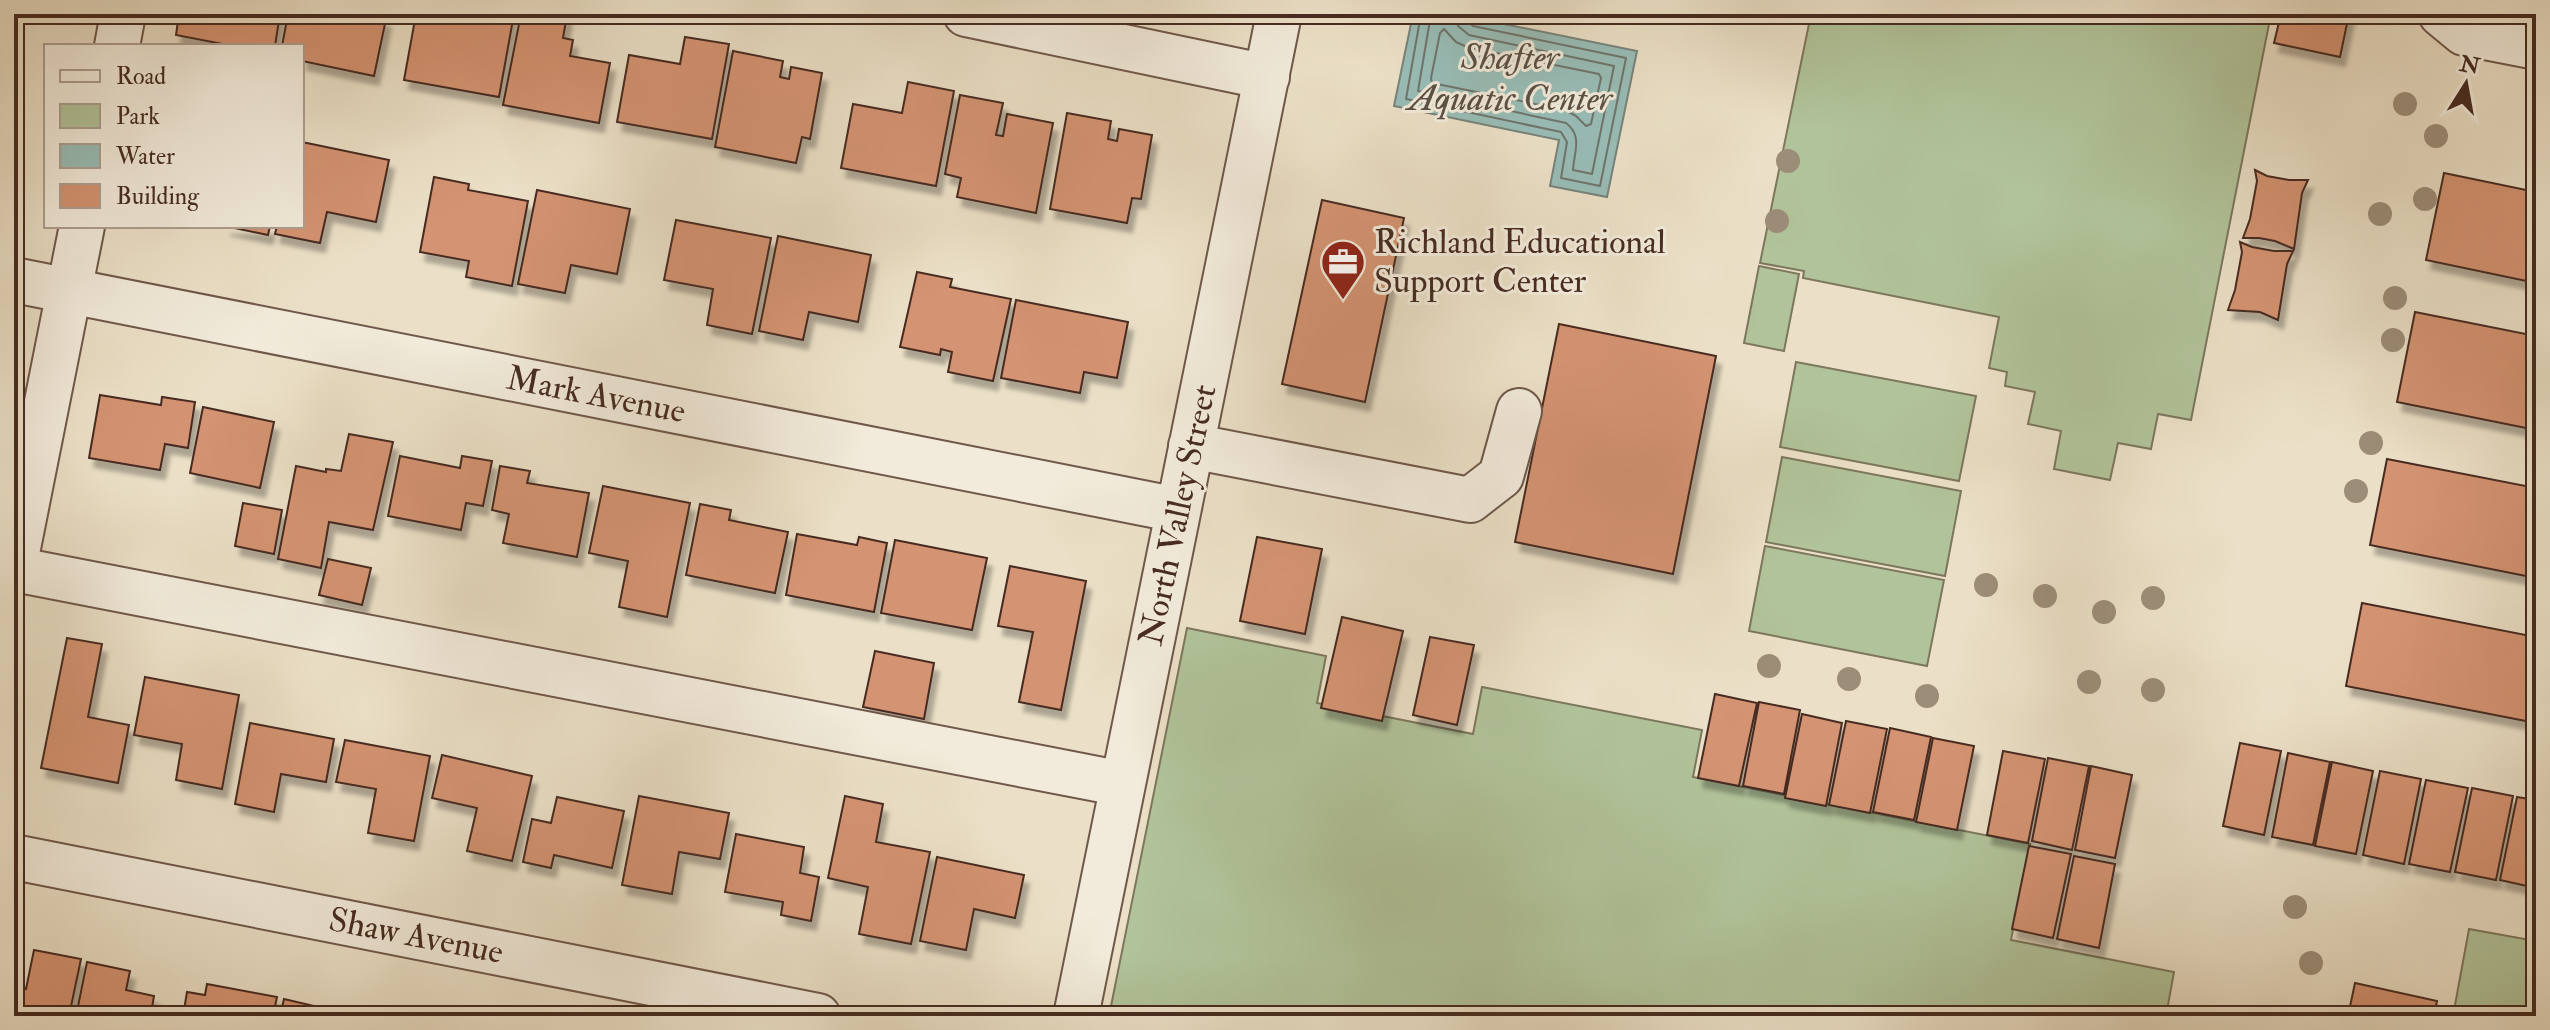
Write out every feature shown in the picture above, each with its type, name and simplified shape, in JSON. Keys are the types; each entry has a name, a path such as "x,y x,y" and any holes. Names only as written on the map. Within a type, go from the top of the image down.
{"street":[{"path":"117,44 123,14"},
{"path":"966,14 1267,77"},
{"name":"North Valley Street","path":"1076,1016 1279,14"},
{"path":"2441,14 2464,33 2536,47"},
{"path":"82,228 14,568 1123,784"},
{"name":"Mark Avenue","path":"14,280 1178,510"},
{"path":"1191,446 1470,500 1501,476 1519,411"},
{"name":"Shaw Avenue","path":"14,857 818,1016"}],"green space":[{"path":"1811,14 2271,14 2191,420 2158,414 2151,449 2118,443 2110,480 2054,469 2061,431 2028,424 2035,392 2005,386 2007,372 1989,368 1999,317 1803,278 1804,271 1760,263"},
{"path":"1759,266 1799,274 1784,351 1744,343"},
{"path":"1796,362 1976,396 1959,481 1780,447"},
{"path":"1782,457 1961,491 1945,576 1766,542"},
{"path":"1765,546 1944,580 1927,666 1749,631"},
{"path":"1187,628 1326,656 1317,703 1473,734 1482,687 1702,730 1693,777 2030,844 2011,940 2174,972 2166,1016 1109,1016"},
{"path":"2469,929 2536,941 2536,1016 2453,1016"}],"water":[{"name":"Shafter Aquatic Center","path":"1413,14 1455,14 1637,51 1607,197 1550,186 1559,140 1394,106"}],"building":[{"path":"179,14 280,14 275,44 223,44 176,35"},
{"path":"288,14 361,14 386,19 374,76 304,61 304,44 282,44"},
{"path":"416,14 465,22 466,14 514,14 499,97 404,80"},
{"path":"521,14 567,15 563,38 573,40 570,56 610,63 599,123 503,105"},
{"path":"2281,14 2349,14 2340,57 2274,43"},
{"path":"685,37 729,44 712,139 617,122 629,55 680,64"},
{"path":"733,51 783,61 780,77 789,79 791,67 822,73 810,139 802,137 796,163 715,147"},
{"path":"908,82 954,91 936,186 841,168 853,104 902,113"},
{"path":"960,95 1003,103 996,135 1003,136 1007,114 1053,123 1036,213 957,197 961,178 945,174"},
{"path":"1067,113 1111,121 1108,139 1117,141 1119,129 1152,135 1141,199 1132,198 1127,223 1050,209"},
{"path":"304,142 389,160 376,222 327,212 320,243 275,234 276,228 304,228"},
{"path":"2255,170 2267,176 2308,180 2302,193 2294,249 2275,241 2243,238 2257,181"},
{"path":"2444,173 2536,192 2536,283 2426,260"},
{"path":"434,177 469,184 468,190 528,201 512,286 466,277 469,261 420,252"},
{"path":"537,190 630,209 617,274 571,265 565,293 518,284"},
{"name":"Richland Educational Support Center","path":"1322,200 1404,218 1365,402 1282,384"},
{"path":"676,220 771,238 752,334 707,325 713,289 664,280"},
{"path":"235,228 270,228 268,235"},
{"path":"778,236 871,255 858,322 809,312 803,340 759,331"},
{"path":"2240,242 2274,251 2293,251 2287,264 2278,320 2260,312 2228,310 2242,252"},
{"path":"917,272 952,279 950,287 1011,299 993,381 948,372 952,352 941,349 940,355 900,347"},
{"path":"1016,300 1128,322 1117,378 1084,372 1080,393 1001,378"},
{"path":"2415,312 2536,336 2536,430 2397,402"},
{"path":"1559,324 1716,356 1673,574 1515,542"},
{"path":"100,395 161,405 162,397 195,402 188,448 165,444 160,470 89,458"},
{"path":"203,407 274,422 260,488 190,473"},
{"path":"349,434 393,442 373,530 329,522 321,568 278,559 296,466 326,472 326,469 341,471"},
{"path":"400,456 460,468 462,456 492,461 483,506 466,503 461,530 388,516"},
{"path":"2387,459 2536,488 2536,578 2370,545"},
{"path":"500,466 530,471 527,483 589,493 577,557 503,543 509,514 492,510"},
{"path":"603,486 690,503 667,617 619,607 628,561 589,553"},
{"path":"243,503 282,510 274,554 235,546"},
{"path":"700,504 731,510 729,520 788,532 775,593 686,575"},
{"path":"797,534 857,545 859,537 887,543 874,612 786,595"},
{"path":"1257,537 1322,549 1305,634 1240,621"},
{"path":"895,540 987,558 972,630 881,613"},
{"path":"328,559 371,568 362,605 319,595"},
{"path":"1010,566 1086,581 1061,710 1019,702 1033,632 998,626"},
{"path":"2362,603 2536,637 2536,723 2346,686"},
{"path":"1342,617 1403,631 1382,721 1321,708"},
{"path":"1430,637 1474,645 1457,725 1413,715"},
{"path":"67,638 102,644 88,717 129,725 118,783 41,768"},
{"path":"875,651 934,663 924,719 863,707"},
{"path":"145,677 239,695 222,789 176,780 182,744 134,735"},
{"path":"1715,694 1757,703 1739,786 1698,778"},
{"path":"1759,702 1800,710 1784,794 1743,786"},
{"path":"1802,714 1842,723 1826,806 1785,798"},
{"path":"1846,721 1887,729 1870,813 1829,805"},
{"path":"250,723 334,739 326,782 281,774 274,812 235,804"},
{"path":"1890,728 1931,737 1914,820 1873,812"},
{"path":"1933,738 1974,746 1957,830 1916,822"},
{"path":"345,740 430,756 414,841 368,833 376,789 336,782"},
{"path":"2240,743 2281,751 2264,835 2223,826"},
{"path":"2003,751 2045,759 2028,843 1987,835"},
{"path":"2288,753 2330,762 2313,845 2272,837"},
{"path":"442,755 532,776 512,861 467,851 477,808 432,798"},
{"path":"2048,758 2089,766 2072,850 2032,841"},
{"path":"2332,762 2373,771 2356,854 2315,846"},
{"path":"2091,766 2132,775 2115,858 2075,850"},
{"path":"2380,771 2421,779 2404,864 2363,855"},
{"path":"2426,780 2468,788 2450,872 2409,864"},
{"path":"2472,788 2513,796 2496,880 2455,872"},
{"path":"639,796 729,813 720,859 679,852 672,894 622,885"},
{"path":"845,796 883,804 876,842 930,852 911,944 859,934 868,887 828,878"},
{"path":"557,797 624,811 612,868 554,855 551,868 523,862 532,819 551,823"},
{"path":"2517,797 2536,800 2536,888 2500,880"},
{"path":"736,834 804,847 800,873 819,877 811,921 781,915 783,902 725,892"},
{"path":"2029,846 2071,854 2053,938 2012,929"},
{"path":"2074,856 2115,864 2099,948 2057,939"},
{"path":"937,857 1024,875 1015,918 974,909 966,950 920,941"},
{"path":"34,950 81,959 69,1016 14,1016 14,979 23,981 22,988 26,989"},
{"path":"87,962 130,971 126,990 154,996 151,1013 164,1016 76,1016"},
{"path":"2355,983 2437,1001 2434,1016 2348,1016"},
{"path":"207,984 277,997 273,1016 183,1016 187,992 205,995"},
{"path":"284,999 314,1006 312,1016 280,1016"}],"place":[{"name":"Richland Educational Support Center","path":"1343,301"}]}
